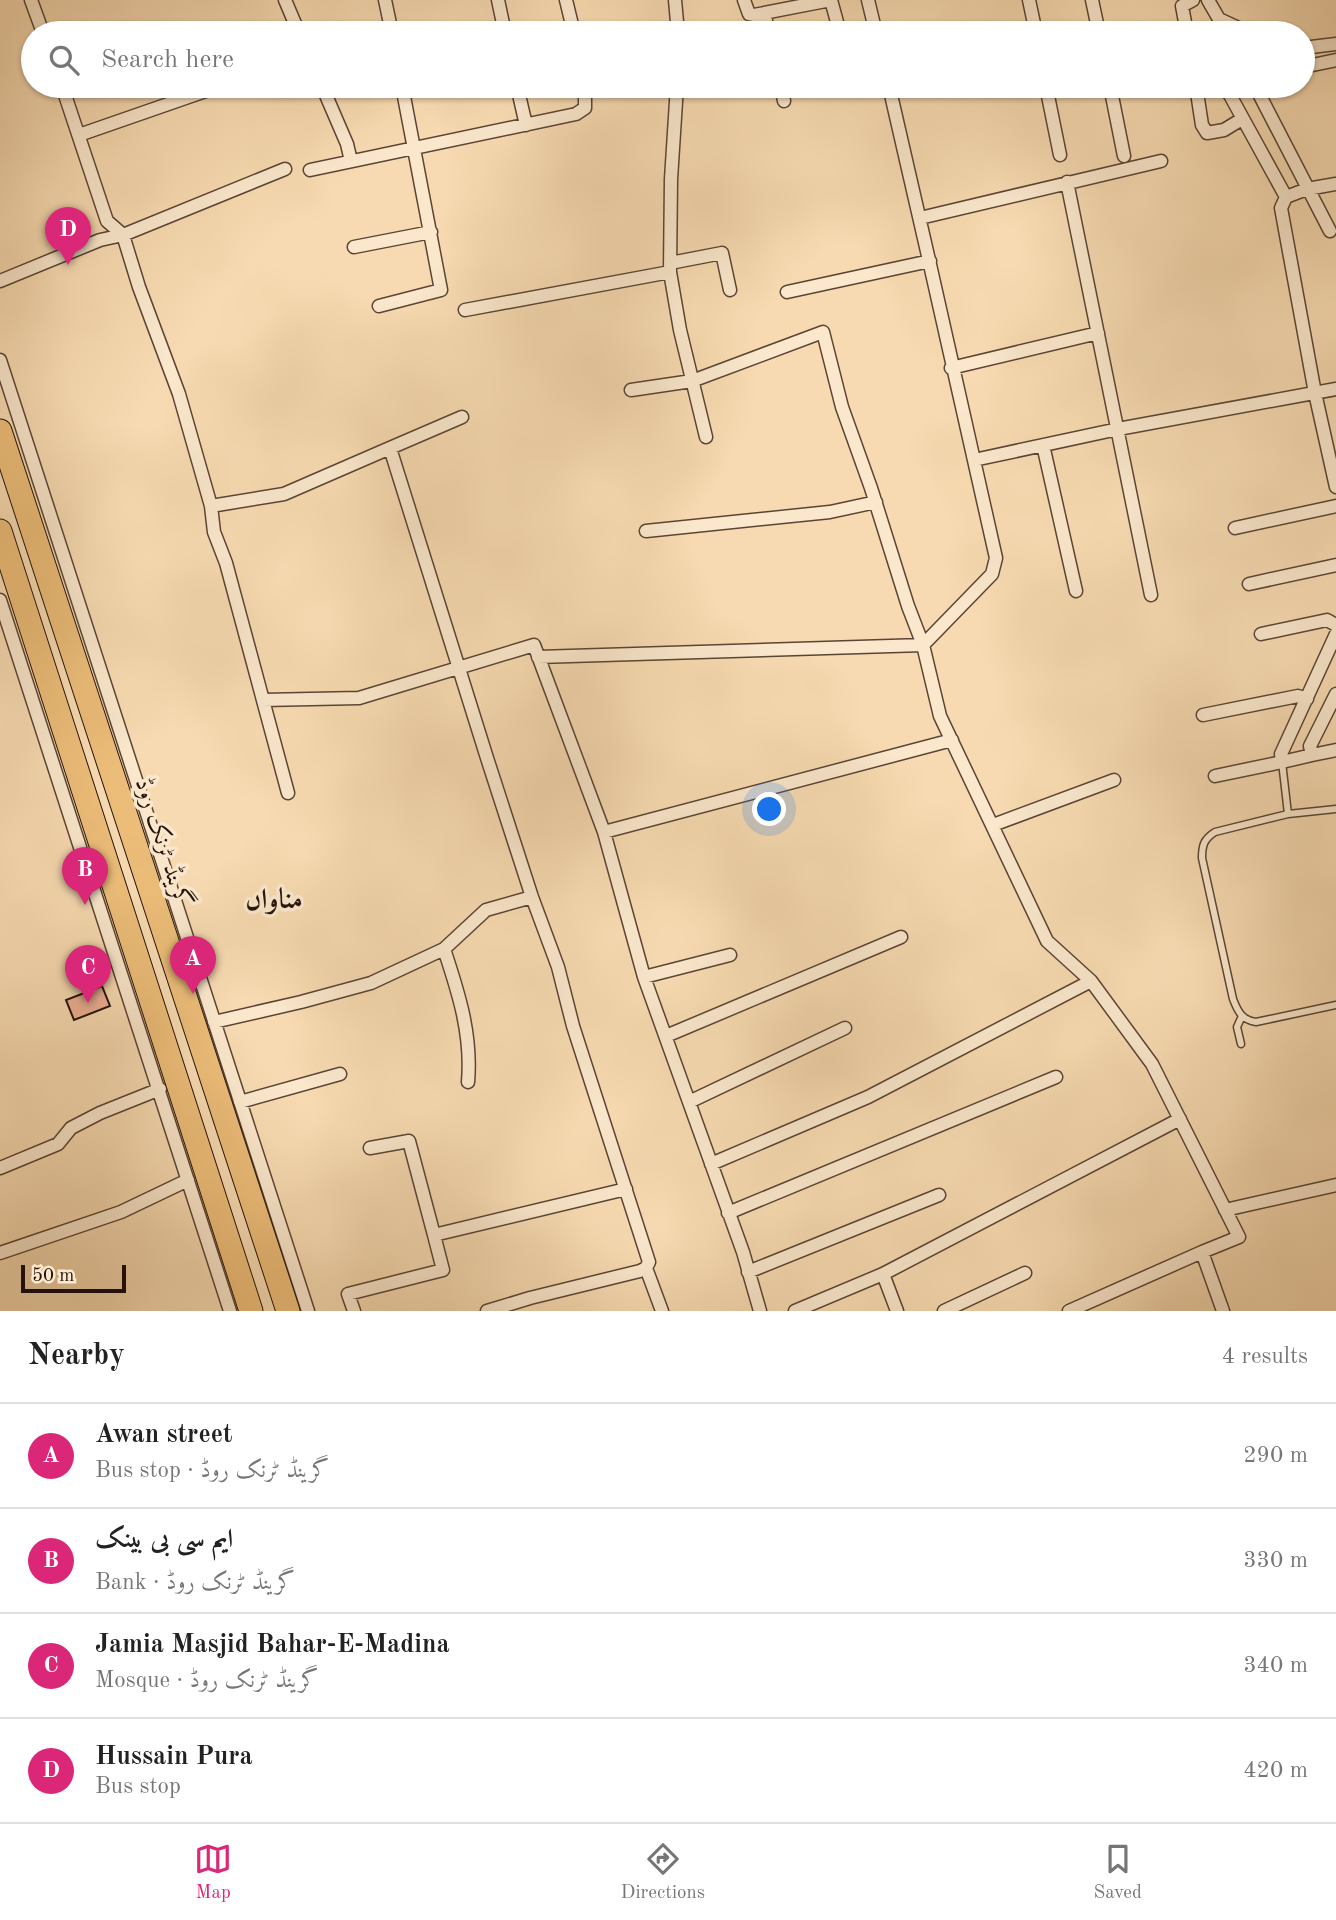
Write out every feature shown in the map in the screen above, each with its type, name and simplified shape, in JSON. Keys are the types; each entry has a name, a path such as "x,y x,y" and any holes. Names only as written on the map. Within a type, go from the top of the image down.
{"highway":[{"name":"گرینڈ ٹرنک روڈ","path":"0,431 26,512 44,532 224,1085 288,1311"},
{"path":"0,521 26,512"},
{"path":"0,531 251,1311"}],"street":[{"path":"31,0 39,21"},
{"path":"285,0 294,21"},
{"path":"385,0 389,21"},
{"path":"498,0 502,21"},
{"path":"566,0 570,21"},
{"path":"676,0 677,21"},
{"path":"744,0 749,14 754,15 831,0 837,21"},
{"path":"868,0 873,21"},
{"path":"1029,0 1033,21"},
{"path":"1092,0 1096,21"},
{"path":"1208,0 1221,21"},
{"path":"1185,2 1186,21"},
{"path":"1185,2 1192,21"},
{"path":"764,13 766,21"},
{"path":"1219,18 1225,21"},
{"path":"1315,47 1336,44"},
{"path":"1315,63 1336,60"},
{"path":"66,98 107,221 122,235 179,394 288,793"},
{"path":"79,135 185,98"},
{"path":"327,98 347,144 351,161"},
{"path":"379,306 441,290 405,98"},
{"path":"520,98 526,125"},
{"path":"310,170 576,114 585,108 585,98"},
{"path":"676,98 671,178 670,268 680,330 706,437"},
{"path":"538,657 923,645 992,574 996,558 892,98"},
{"path":"1048,98 1060,155"},
{"path":"1112,98 1124,156"},
{"path":"1198,98 1202,125 1207,132 1224,130 1242,119"},
{"path":"1232,98 1286,197"},
{"path":"1261,98 1330,231"},
{"path":"920,218 1161,161"},
{"path":"0,281 285,169"},
{"path":"1067,182 1151,595"},
{"path":"1336,184 1307,189 1286,197 1281,208 1315,393 1336,487"},
{"path":"354,247 431,232"},
{"path":"465,310 670,268 722,253 730,290"},
{"path":"786,292 930,261"},
{"path":"631,390 692,381 823,332 842,407 923,645 940,716 1047,941 1091,981 1152,1064 1239,1237 1069,1311"},
{"path":"951,368 1098,333"},
{"path":"0,360 44,532"},
{"path":"974,460 1118,429 1336,389"},
{"path":"211,506 284,494 463,417"},
{"path":"1043,445 1076,591"},
{"path":"390,448 532,897 558,967 572,1026 626,1189 649,1262 646,1268 662,1311"},
{"path":"646,531 830,512 876,502"},
{"path":"1235,528 1336,506"},
{"path":"1249,584 1336,565"},
{"path":"0,600 2,616 160,1089 230,1311"},
{"path":"1261,634 1326,620 1336,625"},
{"path":"1282,762 1281,754 1336,634"},
{"path":"264,700 359,698 534,645 604,832 644,977 729,1213 760,1311"},
{"path":"1312,755 1310,746 1336,694"},
{"path":"1203,715 1298,696 1307,699"},
{"path":"604,832 952,740"},
{"path":"1215,776 1336,750"},
{"path":"993,825 1114,780"},
{"path":"214,1021 371,983 444,949 486,910 532,897"},
{"path":"666,1036 901,937"},
{"path":"444,949 463,1010 470,1060 468,1082"},
{"path":"644,977 730,955"},
{"path":"188,975 214,1021 224,1085 240,1102 309,1311"},
{"path":"711,1164 868,1097 1091,981"},
{"path":"689,1102 845,1028"},
{"path":"240,1102 340,1074"},
{"path":"729,1213 1056,1077"},
{"path":"0,1168 58,1144 71,1128 100,1112 160,1089"},
{"path":"795,1311 883,1274 1180,1119"},
{"path":"354,1311 348,1294 443,1270 410,1141 370,1148"},
{"path":"0,1253 121,1212 188,1180"},
{"path":"1225,1209 1336,1185"},
{"path":"434,1235 626,1189"},
{"path":"748,1272 939,1195"},
{"path":"1202,1252 1223,1311"},
{"path":"487,1311 646,1268"},
{"path":"944,1311 1025,1273"},
{"path":"883,1274 897,1311"}],"lane":[{"path":"1282,762 1288,814"},
{"path":"1336,810 1288,814 1215,832 1206,838 1202,846 1202,858 1238,1012 1246,1021 1256,1022 1336,1005"},
{"path":"1241,1044 1237,1027 1242,1016"}],"building":[{"path":"102,986 110,1006 74,1020 66,1000"}],"place":[{"name":"Hussain Pura","path":"68,265"},
{"name":"ایم سی بی بینک","path":"85,905"},
{"name":"Awan street","path":"193,994"},
{"name":"Jamia Masjid Bahar-E-Madina","path":"88,1003"}],"district":[{"name":"مناواں","path":"274,901"}]}
